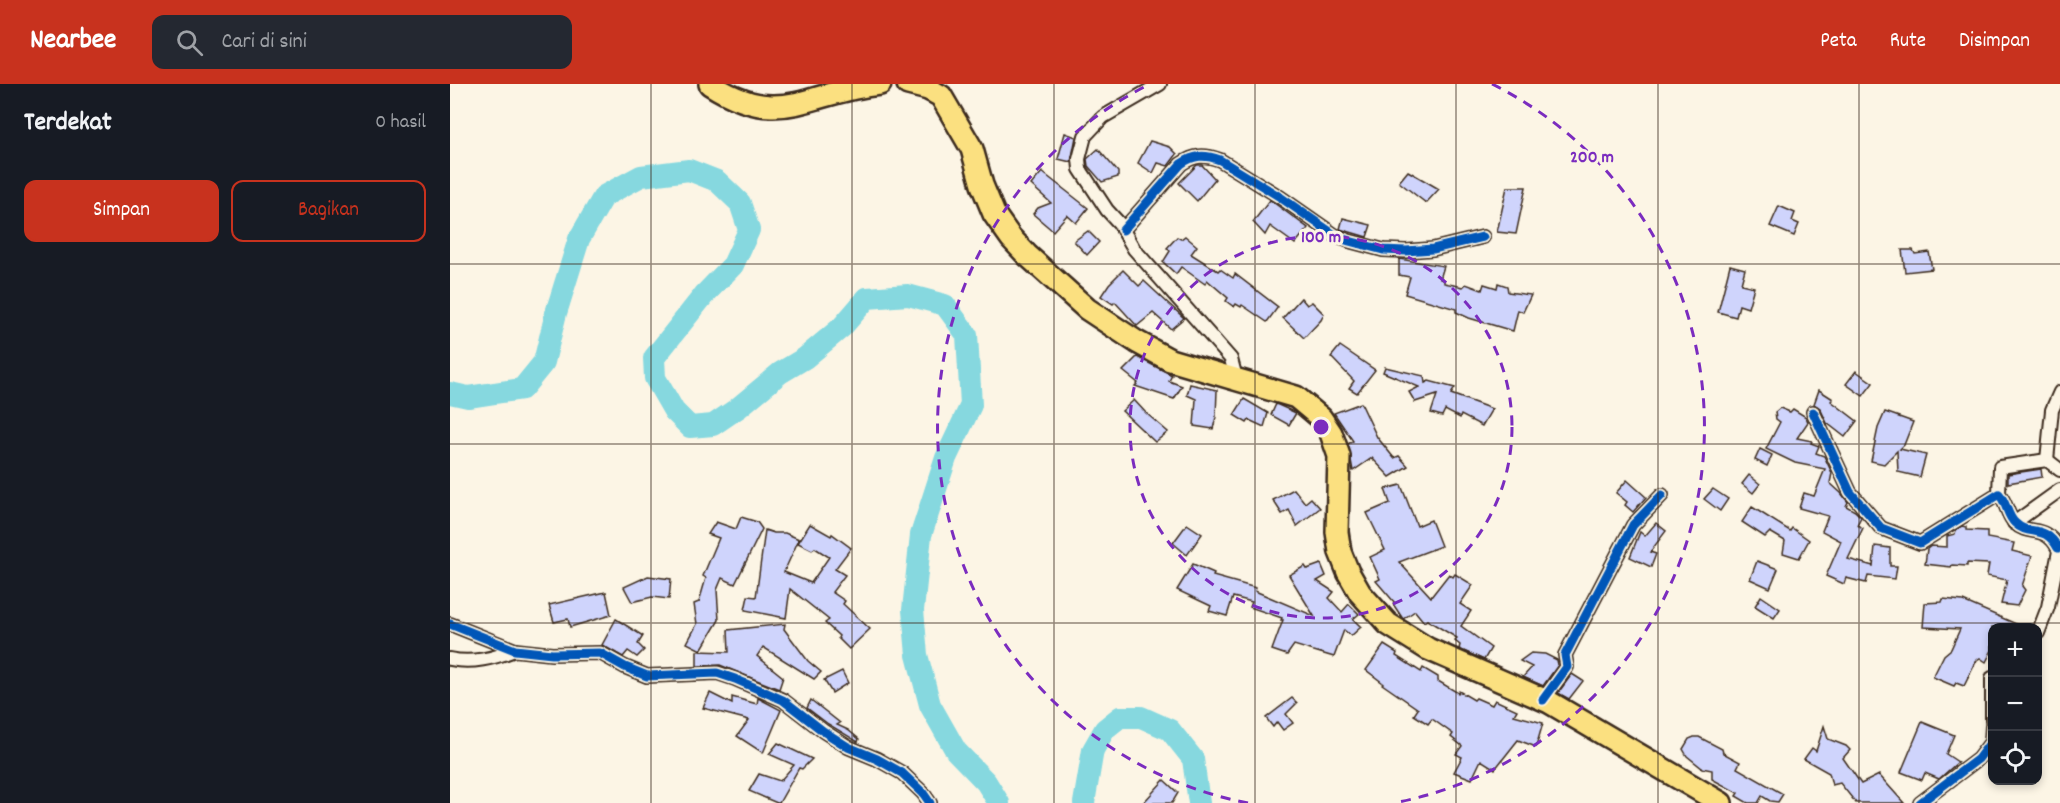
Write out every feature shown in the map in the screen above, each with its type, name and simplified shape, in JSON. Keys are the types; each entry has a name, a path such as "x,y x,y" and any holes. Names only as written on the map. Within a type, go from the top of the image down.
{"highway":[{"path":"710,84 746,103 776,107 880,84"},
{"path":"908,84 928,89 941,96 972,149 988,201 1011,238 1079,302 1153,352 1187,366 1236,378 1296,397 1321,418 1331,434 1339,456 1337,532 1340,552 1360,593 1388,624 1428,649 1543,700 1721,803"}],"street":[{"path":"1160,84 1103,117 1085,136 1079,159 1080,169 1134,249 1231,359 1236,378"},
{"path":"1123,230 1181,164 1190,157 1199,155 1220,160 1280,197 1336,236 1349,241 1383,250 1406,251 1433,249 1484,237"},
{"path":"2047,460 2050,418 2060,392"},
{"path":"1812,412 1850,492 1881,528 1920,543 1999,494"},
{"path":"2041,623 2048,608 2059,547 2045,533 2024,529 2014,523 2005,501 1999,494 2000,467 2047,460 2060,470"},
{"path":"2014,523 2060,490"},
{"path":"1543,700 1567,667 1565,655 1633,525 1662,495"},
{"path":"450,624 515,650 552,654 600,653 647,676 717,674 735,680 783,700 848,747 902,773 930,803"},
{"path":"450,659 468,661 515,650"},
{"path":"1920,803 1978,759 1991,742 1992,731"}],"building":[{"path":"1065,133 1076,137 1071,162 1058,159"},
{"path":"1150,141 1170,147 1177,154 1168,166 1158,163 1153,173 1138,163"},
{"path":"1098,149 1118,172 1118,177 1102,182 1088,166 1087,159"},
{"path":"1197,165 1202,165 1215,179 1197,201 1179,183"},
{"path":"1408,171 1439,189 1426,203 1399,182"},
{"path":"1042,172 1088,208 1076,223 1067,215 1053,231 1033,214 1038,208 1051,203 1031,185"},
{"path":"1507,187 1526,187 1516,234 1497,232"},
{"path":"1270,200 1308,228 1295,244 1270,226 1265,235 1253,222"},
{"path":"1779,206 1795,213 1792,221 1799,224 1794,236 1770,226"},
{"path":"1343,218 1371,225 1367,237 1340,229"},
{"path":"1088,231 1099,242 1087,255 1074,241"},
{"path":"1185,236 1197,246 1191,254 1233,278 1235,274 1278,307 1267,322 1242,305 1241,307 1236,304 1234,307 1226,301 1228,298 1207,280 1205,284 1181,267 1176,274 1163,262 1170,251 1167,248 1177,237 1181,239"},
{"path":"1902,250 1913,250 1915,254 1929,252 1932,269 1905,272"},
{"path":"1399,259 1444,266 1440,279 1444,280 1444,283 1463,287 1466,284 1482,290 1484,284 1497,288 1498,283 1507,286 1508,292 1531,295 1523,312 1518,310 1513,331 1469,318 1456,312 1456,309 1405,294 1410,277 1399,275"},
{"path":"1730,265 1745,269 1741,284 1754,287 1748,308 1739,305 1736,317 1718,312"},
{"path":"1123,270 1139,286 1144,281 1184,318 1171,329 1153,313 1137,326 1115,302 1113,304 1101,296"},
{"path":"1301,298 1307,305 1312,302 1324,314 1304,338 1283,318"},
{"path":"1340,346 1375,370 1357,393 1349,388 1354,381 1331,357"},
{"path":"1137,357 1172,375 1169,381 1182,386 1174,399 1135,386 1138,383 1123,371"},
{"path":"1385,367 1424,376 1425,383 1429,381 1455,388 1451,394 1492,409 1482,426 1445,410 1442,416 1431,413 1437,395 1415,402 1409,392 1419,387 1383,372"},
{"path":"1856,371 1873,383 1863,396 1846,384"},
{"path":"1190,384 1217,390 1213,429 1194,426 1196,399 1187,395"},
{"path":"1819,390 1833,399 1831,401 1857,421 1845,437 1827,423 1820,408 1814,404"},
{"path":"1244,399 1268,413 1264,427 1249,420 1247,423 1234,415"},
{"path":"1134,400 1168,432 1155,442 1122,411"},
{"path":"1361,403 1377,437 1394,458 1399,456 1408,466 1390,477 1372,458 1353,471 1348,444 1353,441 1334,413"},
{"path":"1276,404 1296,413 1289,425 1271,415"},
{"path":"1780,408 1790,412 1793,409 1806,417 1808,422 1797,438 1812,441 1811,443 1819,446 1816,453 1824,456 1832,473 1830,483 1848,502 1846,506 1861,517 1857,525 1863,528 1848,559 1873,566 1875,546 1890,548 1890,566 1897,566 1895,579 1868,576 1866,583 1846,578 1844,584 1826,576 1841,541 1822,531 1828,516 1799,508 1804,493 1814,496 1825,469 1795,463 1766,449 1780,422 1776,419 1775,412"},
{"path":"1885,412 1913,422 1904,445 1900,449 1926,455 1920,477 1898,472 1897,451 1884,464 1871,461 1878,428"},
{"path":"1760,449 1772,455 1767,466 1755,460"},
{"path":"2041,469 2042,477 2008,483 2008,474"},
{"path":"1749,475 1760,484 1753,493 1742,484"},
{"path":"1627,480 1646,497 1633,512 1625,505 1627,502 1616,493"},
{"path":"1401,485 1417,526 1431,520 1441,546 1399,562 1431,597 1449,574 1453,577 1455,574 1473,585 1460,604 1471,611 1461,626 1491,648 1484,660 1459,649 1460,645 1455,641 1457,638 1427,620 1424,622 1415,611 1403,619 1393,604 1395,603 1376,581 1380,579 1370,557 1385,550 1367,513 1390,503 1385,489"},
{"path":"1294,489 1305,503 1311,498 1320,508 1297,526 1289,510 1282,514 1273,500"},
{"path":"1713,489 1728,499 1720,511 1704,499"},
{"path":"1752,507 1790,531 1792,528 1809,540 1799,558 1783,553 1785,541 1770,532 1765,537 1742,522"},
{"path":"741,517 757,522 762,529 735,584 722,578 717,590 719,620 701,650 687,643 697,624 694,604 699,602 706,578 703,576 719,538 708,534 716,522 736,529"},
{"path":"1656,523 1666,531 1650,552 1656,554 1651,567 1630,557 1640,532 1645,536"},
{"path":"810,524 831,536 832,534 851,548 835,569 845,575 832,592 845,601 843,604 870,629 849,649 825,623 829,620 790,589 786,618 745,610 748,596 756,597 765,530 785,533 799,539 784,572 811,583 829,557 815,548 812,550 798,543"},
{"path":"1187,524 1202,534 1187,555 1173,543"},
{"path":"1962,526 1966,527 1966,530 1987,531 1987,538 2014,543 2012,551 2032,556 2022,586 2025,590 2017,606 2001,604 2007,580 1987,576 1989,564 1967,563 1967,566 1952,565 1951,567 1925,564 1927,549 1931,546 1947,547 1947,536 1955,534 1956,530"},
{"path":"1757,561 1778,569 1770,588 1750,579"},
{"path":"1193,564 1214,573 1213,576 1256,588 1255,591 1314,616 1289,575 1305,566 1307,569 1321,564 1326,576 1317,581 1334,592 1329,598 1342,612 1349,604 1359,614 1353,619 1361,627 1351,636 1344,630 1334,657 1294,645 1287,655 1272,650 1282,618 1250,607 1252,602 1233,597 1227,616 1209,611 1211,606 1177,590"},
{"path":"648,576 671,579 669,599 652,597 632,602 624,587"},
{"path":"606,592 611,615 570,627 568,619 554,622 549,605"},
{"path":"1761,596 1780,609 1774,618 1755,606"},
{"path":"1943,599 1963,601 2014,623 1988,623 1988,658 1986,662 1980,658 1977,660 1964,686 1956,683 1954,686 1933,677 1944,655 1951,649 1960,629 1923,627 1925,603 1942,602"},
{"path":"616,619 643,636 638,644 644,650 637,657 628,651 623,657 602,645"},
{"path":"785,624 784,629 808,661 821,672 814,679 763,647 757,656 783,677 779,689 720,665 697,666 697,651 729,652 728,630"},
{"path":"1384,645 1397,653 1396,656 1421,672 1423,668 1438,677 1438,681 1458,693 1459,691 1474,700 1476,698 1492,705 1495,700 1517,710 1514,715 1543,723 1536,747 1518,740 1495,769 1481,760 1472,779 1454,772 1462,757 1456,754 1462,746 1451,737 1453,734 1432,719 1428,724 1414,715 1418,709 1366,670"},
{"path":"1531,653 1545,654 1557,660 1558,665 1543,686 1523,677 1532,667 1520,661"},
{"path":"842,671 848,683 832,693 824,680"},
{"path":"1572,674 1583,681 1569,699 1558,693"},
{"path":"710,693 732,704 732,697 757,704 758,698 781,710 763,753 737,736 749,720 703,708"},
{"path":"1292,698 1297,703 1286,714 1293,723 1283,730 1277,722 1273,727 1266,718"},
{"path":"811,700 840,723 837,725 859,739 858,742 807,708"},
{"path":"1922,722 1954,735 1946,754 1958,762 1939,779 1925,773 1922,780 1901,772"},
{"path":"1824,726 1828,739 1850,750 1843,758 1861,784 1879,775 1904,803 1856,803 1840,783 1832,785 1829,773 1804,759 1812,748 1816,751"},
{"path":"1699,737 1722,749 1723,753 1740,762 1737,768 1783,794 1778,802 1770,801 1762,796 1758,803 1748,803 1736,796 1738,793 1712,779 1712,770 1702,768 1687,756 1683,749 1689,739"},
{"path":"778,743 812,759 802,769 799,768 777,803 749,791 759,774 780,781 794,765 769,754"},
{"path":"1164,780 1178,793 1172,803 1143,803"}],"waterway":[{"path":"450,393 468,397 522,389 544,362 556,313 579,239 604,196 641,176 689,170 717,181 740,203 749,230 733,265 704,295 654,358 655,378 674,411 690,427 713,425 738,408 780,373 805,358 842,327 867,298 908,295 945,305 967,335 971,405 946,458 921,535 913,610 917,655 930,705 956,751 986,782 999,803"},
{"path":"1084,803 1093,750 1105,729 1120,717 1141,717 1170,730 1193,759 1199,803"}],"cycle path":[{"path":"1123,230 1181,164 1195,157 1204,156 1220,160 1280,197 1336,236 1349,241 1383,250 1406,251 1433,249 1483,237"},
{"path":"1813,412 1850,492 1881,528 1920,543 1999,494 2015,523 2020,527 2042,533 2053,540 2058,548 2060,546"},
{"path":"1543,700 1567,667 1565,655 1633,525 1662,495"},
{"path":"450,624 515,650 552,654 600,653 647,676 717,673 735,679 783,700 848,747 902,773 930,803"},
{"path":"1920,803 1978,759 1991,742 1992,731"}]}
